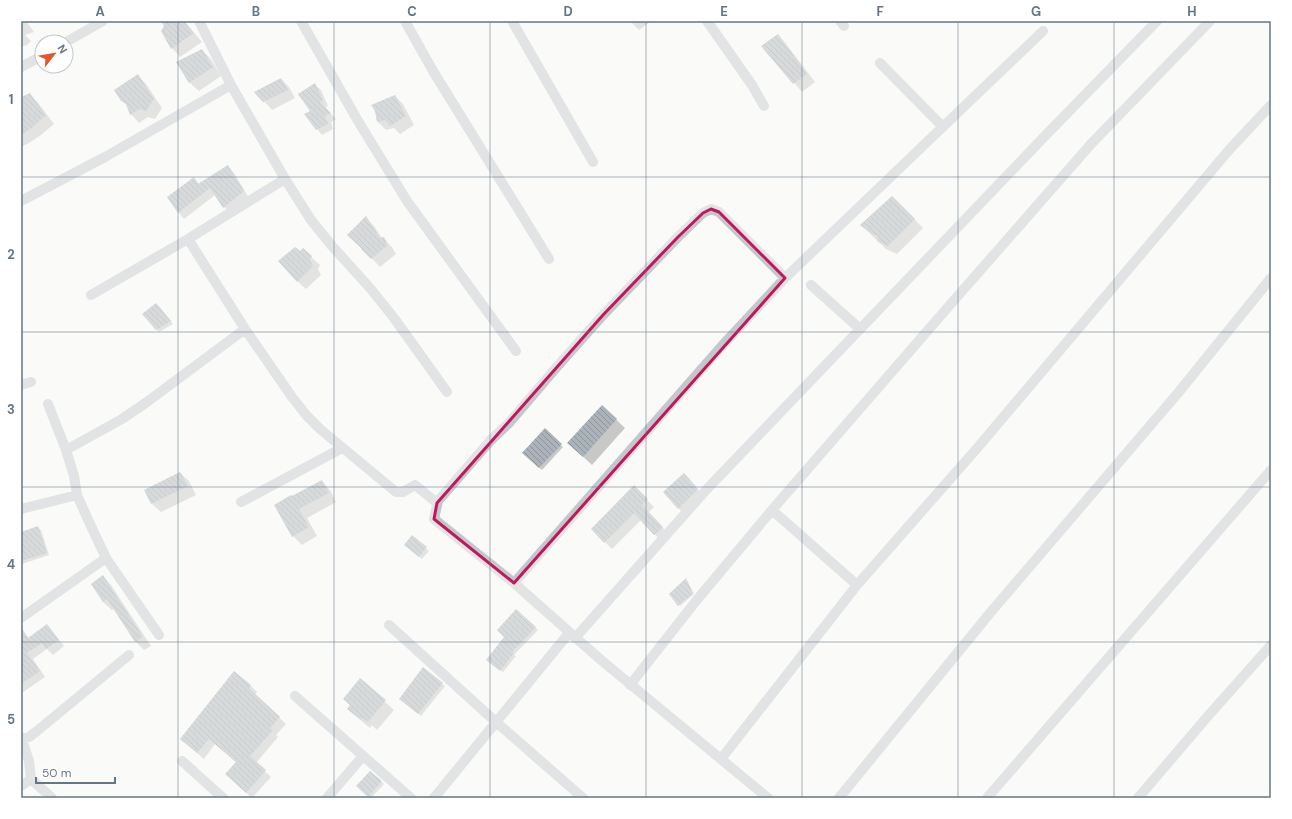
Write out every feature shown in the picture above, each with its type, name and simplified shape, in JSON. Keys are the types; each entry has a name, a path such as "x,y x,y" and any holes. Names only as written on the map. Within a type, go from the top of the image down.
{"street":[{"path":"74,37 103,21"},
{"path":"200,21 232,85 285,179 311,220 394,318 447,392"},
{"path":"301,21 406,201 516,351"},
{"path":"405,21 433,71 549,259"},
{"path":"512,21 593,162"},
{"path":"707,21 752,85 764,106"},
{"path":"434,798 496,722 572,635 707,489 1156,21"},
{"path":"630,685 696,601 772,510 1090,144 1210,21"},
{"path":"514,583 721,347 785,278 1043,31"},
{"path":"21,68 34,61"},
{"path":"880,63 942,127"},
{"path":"21,201 105,157 232,85"},
{"path":"721,759 857,584 979,446 1230,150 1271,105"},
{"path":"91,295 188,239 285,179"},
{"path":"768,798 630,685 514,583 434,519 435,501 491,440 509,423 550,374 604,314 703,213 711,209 719,212 785,278"},
{"path":"188,239 245,329 307,416 342,448 396,492 403,492 415,485 435,501"},
{"path":"839,798 990,613 1178,393 1271,278"},
{"path":"811,285 860,329"},
{"path":"66,450 122,419 245,329"},
{"path":"48,404 66,450 74,476 77,494 106,558 159,635"},
{"path":"241,502 342,448"},
{"path":"987,798 1271,470"},
{"path":"21,509 77,494"},
{"path":"772,510 857,584"},
{"path":"21,618 106,558"},
{"path":"389,625 583,798"},
{"path":"1138,798 1203,721 1270,649"},
{"path":"52,798 31,779 29,761 22,739 29,737 37,731 128,655"},
{"path":"295,696 411,798"},
{"path":"327,798 363,756"},
{"path":"182,761 223,798"},
{"path":"21,786 31,779"}],"highlighted area":[{"path":"711,209 719,212 785,278 514,583 434,519 437,503 603,315 678,237 703,213"}],"building":[{"path":"161,21 184,21 194,33 171,49 161,31 164,26"},
{"path":"778,34 807,74 793,84 761,46"},
{"path":"202,49 213,67 189,83 176,62"},
{"path":"138,74 154,99 146,111 139,109 130,115 126,104 121,101 114,90"},
{"path":"281,78 288,90 263,102 254,92"},
{"path":"315,83 323,100 320,102 331,113 325,116 328,124 316,130 304,114 310,111 298,94"},
{"path":"30,93 46,115 33,127 21,135 21,97"},
{"path":"395,95 406,116 390,126 385,120 377,122 375,111 371,105"},
{"path":"228,165 244,191 223,208 210,188 178,213 167,197 194,177 198,184"},
{"path":"892,196 915,219 888,246 877,241 878,236 872,234 860,225"},
{"path":"366,216 380,238 384,237 388,245 371,259 347,235"},
{"path":"295,247 300,251 303,248 312,256 310,260 313,266 297,282 278,261"},
{"path":"156,303 171,321 156,330 142,314"},
{"path":"602,405 617,419 583,457 567,443"},
{"path":"545,428 562,444 539,468 522,453"},
{"path":"180,472 188,486 151,504 144,490"},
{"path":"684,473 698,489 678,509 663,492"},
{"path":"322,480 329,493 299,509 309,527 292,537 274,505"},
{"path":"634,485 648,499 642,505 663,527 654,535 634,513 604,543 591,529"},
{"path":"38,526 47,553 21,561 21,532"},
{"path":"412,535 427,547 419,557 404,545"},
{"path":"103,575 143,637 135,642 107,599 103,602 91,584"},
{"path":"686,578 693,593 678,606 669,594"},
{"path":"516,609 536,627 512,652 514,653 500,671 486,660 504,637 497,630"},
{"path":"47,624 59,640 46,649 42,643 27,653 40,671 21,684 21,627 28,638"},
{"path":"423,667 443,683 418,714 399,699"},
{"path":"234,671 251,685 249,688 280,717 270,728 273,730 250,756 266,770 246,793 225,774 236,762 209,739 197,753 180,739"},
{"path":"360,678 386,700 368,722 363,718 361,720 347,709 350,705 343,699"},
{"path":"370,771 382,781 368,797 356,786"}]}
